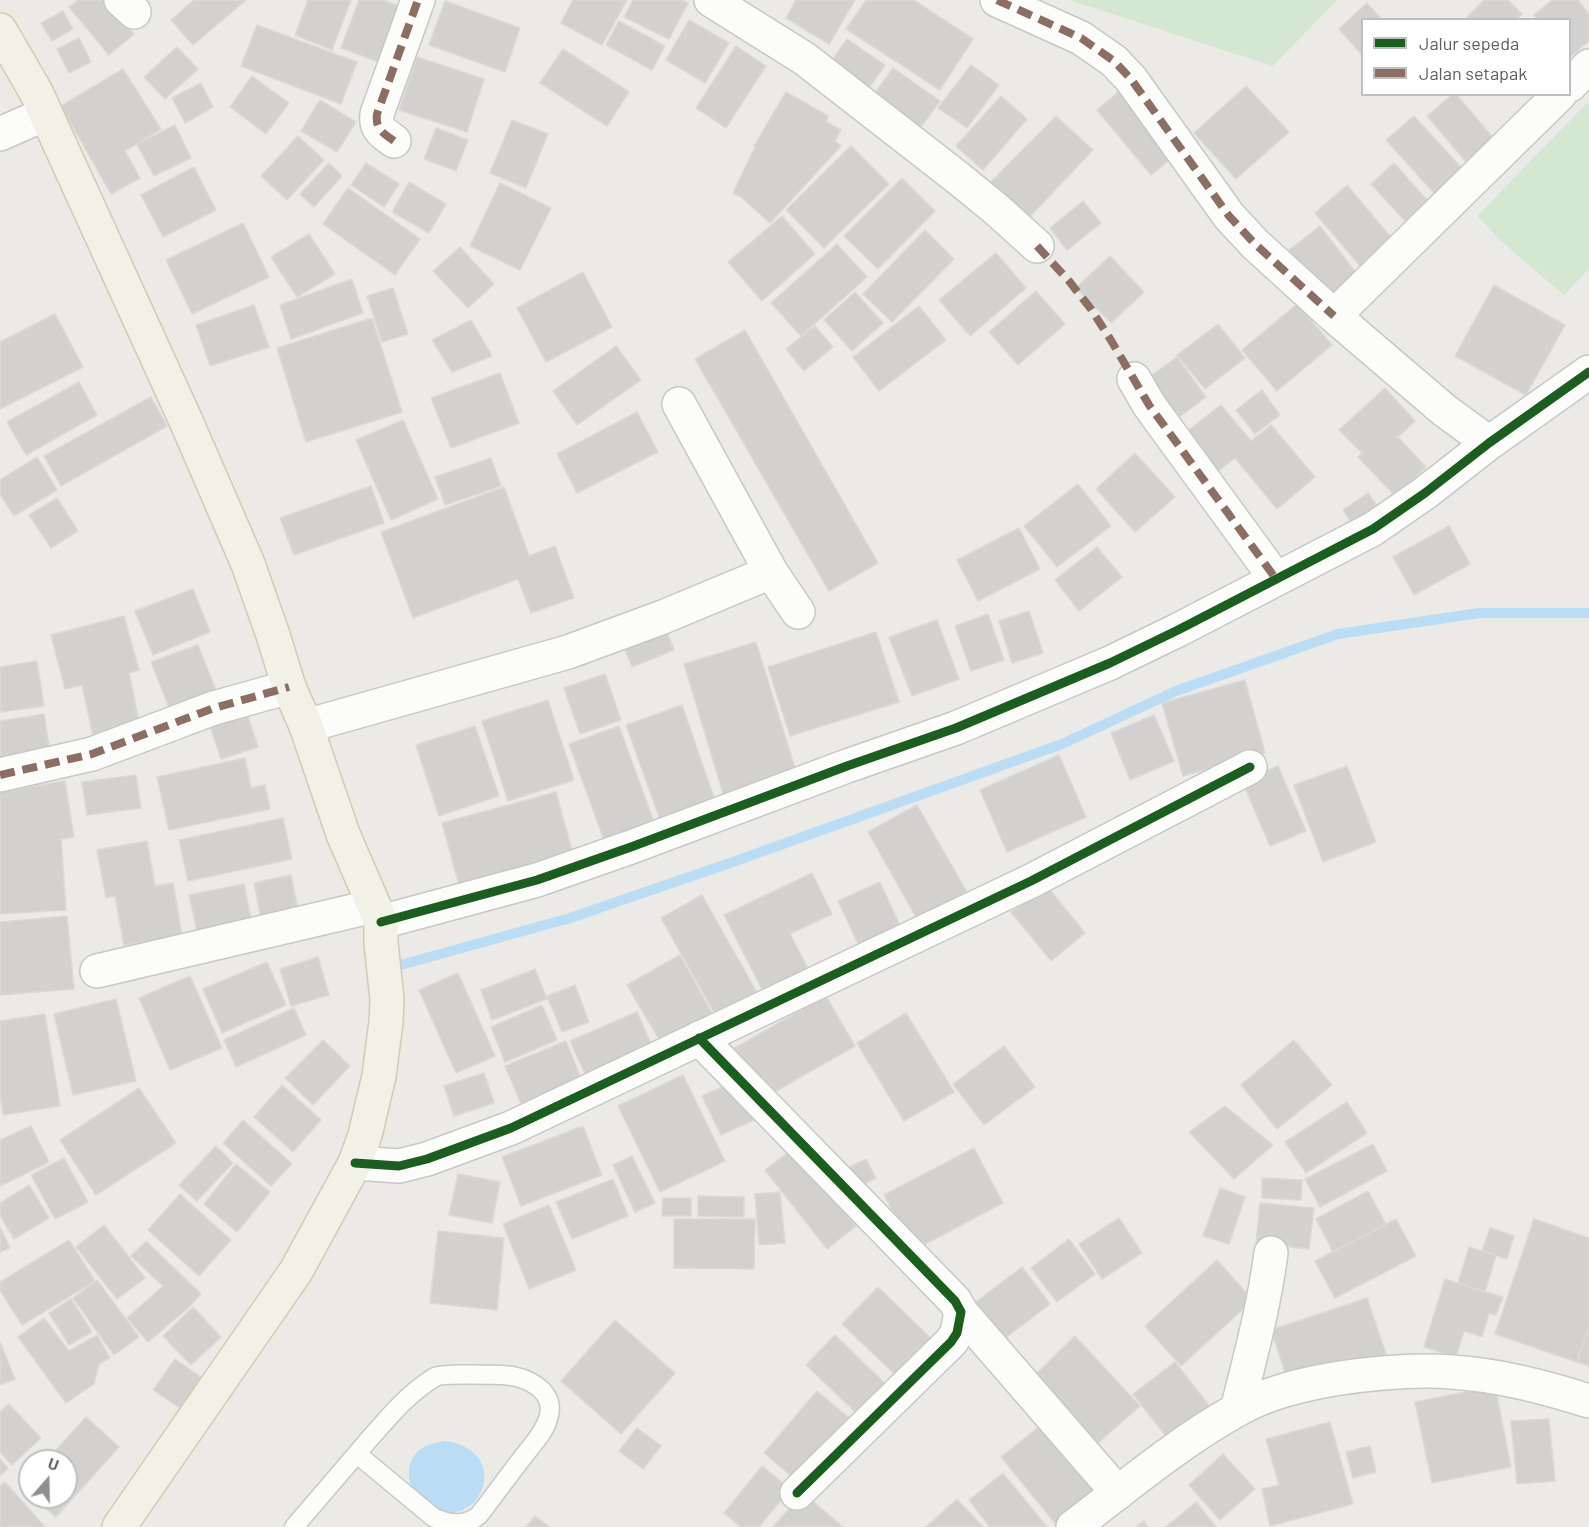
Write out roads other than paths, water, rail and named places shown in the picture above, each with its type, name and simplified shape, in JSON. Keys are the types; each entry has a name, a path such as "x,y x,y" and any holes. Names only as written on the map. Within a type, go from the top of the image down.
{"main road":[{"path":"0,30 36,92 186,420 248,564 289,687 306,726 343,834 379,924 387,999 380,1076 365,1135 355,1163 296,1271 119,1527"}],"street":[{"path":"394,141 379,130 377,114 418,0"},
{"path":"711,0 805,59 958,178 1037,246"},
{"path":"997,0 1081,38 1100,49 1114,61 1131,79 1229,216 1255,243 1334,316 1444,410 1489,443"},
{"path":"1571,83 1589,66"},
{"path":"1334,316 1558,96"},
{"path":"0,134 45,114"},
{"path":"98,971 379,924 537,880 956,728 1110,663 1373,529 1589,372"},
{"path":"1134,379 1149,405 1276,579"},
{"path":"679,404 771,572 798,612"},
{"path":"306,726 568,652 663,617 771,572"},
{"path":"0,775 92,754 214,708 289,687"},
{"path":"355,1163 399,1166 427,1159 511,1128 1031,881 1250,767"},
{"path":"699,1038 955,1301 961,1312 1118,1493"},
{"path":"1236,1410 1267,1285 1271,1254"},
{"path":"797,1493 951,1341 957,1333 961,1312"},
{"path":"1073,1527 1174,1450 1236,1410 1305,1384 1403,1371 1452,1372 1500,1378 1544,1387 1589,1401"}],"lane":[{"path":"294,1527 400,1404 415,1390 438,1375 500,1375 525,1378 544,1393 550,1405 549,1418 539,1436 479,1515 465,1524 454,1525 433,1517 357,1454"}],"water":[{"path":"444,1441 465,1447 478,1457 484,1470 484,1483 479,1496 469,1506 456,1512 441,1511 425,1502 413,1489 409,1478 411,1461 414,1456 422,1448"}],"waterway":[{"path":"397,966 570,918 730,863 1062,744 1176,691 1338,634 1479,613 1589,613"}]}
